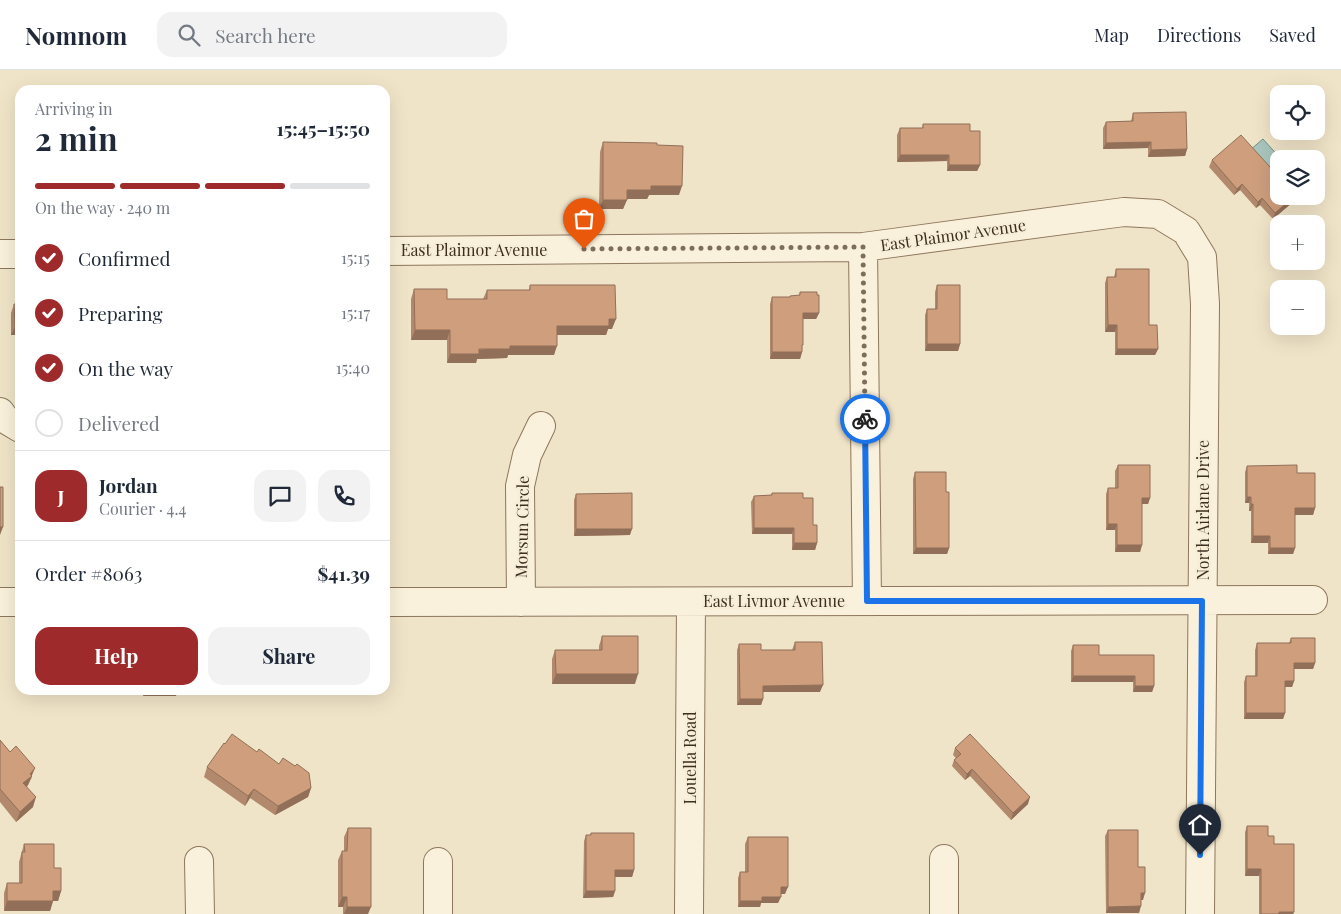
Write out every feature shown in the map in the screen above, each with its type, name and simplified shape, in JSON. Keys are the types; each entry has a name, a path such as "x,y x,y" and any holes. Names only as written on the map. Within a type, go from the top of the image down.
{"street":[{"name":"East Plaimor Avenue","path":"390,251 863,247 1124,212 1158,214 1186,231"},
{"name":"North Airlane Drive","path":"1186,231 1202,257 1205,304 1200,914"},
{"path":"863,247 867,601"},
{"path":"0,254 15,254"},
{"path":"0,412 5,419 15,425"},
{"name":"Morsun Circle","path":"521,602 520,486 526,454 541,426"},
{"name":"East Livmor Avenue","path":"390,602 1312,600"},
{"path":"0,602 15,602"},
{"name":"Louella Road","path":"689,914 691,602"},
{"path":"944,859 944,914"},
{"path":"199,861 200,914"},
{"path":"438,862 438,914"}],"water":[{"path":"1263,139 1273,150 1270,150 1270,173 1250,150"}],"building":[{"path":"1186,112 1187,149 1151,150 1151,142 1106,143 1106,122 1133,121 1133,113"},
{"path":"923,124 970,124 970,131 980,131 980,165 949,165 949,155 900,155 900,128 923,128"},
{"path":"1241,135 1270,167 1270,205 1284,205 1275,213 1262,198 1258,202 1242,184 1237,189 1212,160"},
{"path":"603,142 657,143 657,145 683,146 682,186 651,186 651,190 627,190 627,200 603,200"},
{"path":"1116,269 1149,269 1149,325 1157,325 1158,349 1117,349 1117,325 1108,325 1107,277 1116,277"},
{"path":"530,285 615,285 616,319 609,319 609,326 557,326 557,346 510,346 510,349 479,349 479,354 450,354 450,330 415,330 414,289 447,289 447,299 487,299 487,290 530,290"},
{"path":"937,285 960,285 960,344 927,344 927,309 937,309"},
{"path":"800,292 817,292 817,295 819,295 819,313 803,313 802,352 772,352 772,297 790,297 800,295"},
{"path":"1118,465 1150,465 1150,498 1142,498 1142,545 1117,545 1117,524 1108,524 1108,488 1118,488"},
{"path":"1297,465 1297,473 1315,473 1315,508 1295,508 1295,548 1270,548 1270,536 1253,536 1253,504 1251,504 1251,497 1247,497 1247,466"},
{"path":"915,472 946,472 946,492 949,492 949,548 916,548"},
{"path":"0,487 3,487 3,527 0,527"},
{"path":"632,493 632,529 576,529 576,494"},
{"path":"772,493 803,493 803,498 813,498 813,525 817,525 817,543 794,543 794,528 754,528 754,496 772,495"},
{"path":"602,636 638,636 638,674 556,674 555,650 602,650"},
{"path":"1291,638 1315,638 1315,663 1294,663 1294,681 1285,681 1285,713 1246,713 1246,676 1257,676 1257,643 1291,643"},
{"path":"795,642 822,642 823,685 763,686 763,699 740,699 739,644 761,644 761,650 795,650"},
{"path":"1073,645 1099,645 1099,655 1154,655 1154,686 1135,686 1135,676 1073,676"},
{"path":"232,734 257,752 259,749 279,764 283,758 295,766 297,764 309,773 311,788 278,806 254,789 248,796 207,767"},
{"path":"970,734 1030,797 1013,813 972,769 967,774 954,760 961,754 955,748"},
{"path":"0,740 10,752 16,746 35,768 30,774 32,776 23,783 36,797 20,812 0,789"},
{"path":"1247,826 1268,826 1268,836 1274,836 1274,844 1294,844 1294,912 1261,914 1261,869 1247,869"},
{"path":"348,828 371,828 371,907 347,907 347,897 342,897 342,851 347,851"},
{"path":"1108,830 1138,830 1138,867 1145,867 1145,893 1141,893 1141,906 1108,907"},
{"path":"591,833 634,833 634,870 615,870 615,891 586,891 586,835 591,835"},
{"path":"748,837 788,837 788,887 781,887 781,897 762,897 762,901 740,901 740,872 748,872"},
{"path":"24,844 54,844 54,868 61,868 61,891 53,891 53,901 7,901 7,883 22,883 22,852 25,852"}],"way so far":[{"path":"584,249 863,247 865,419"}],"route":[{"path":"865,419 867,601 1202,601 1200,855"}]}
